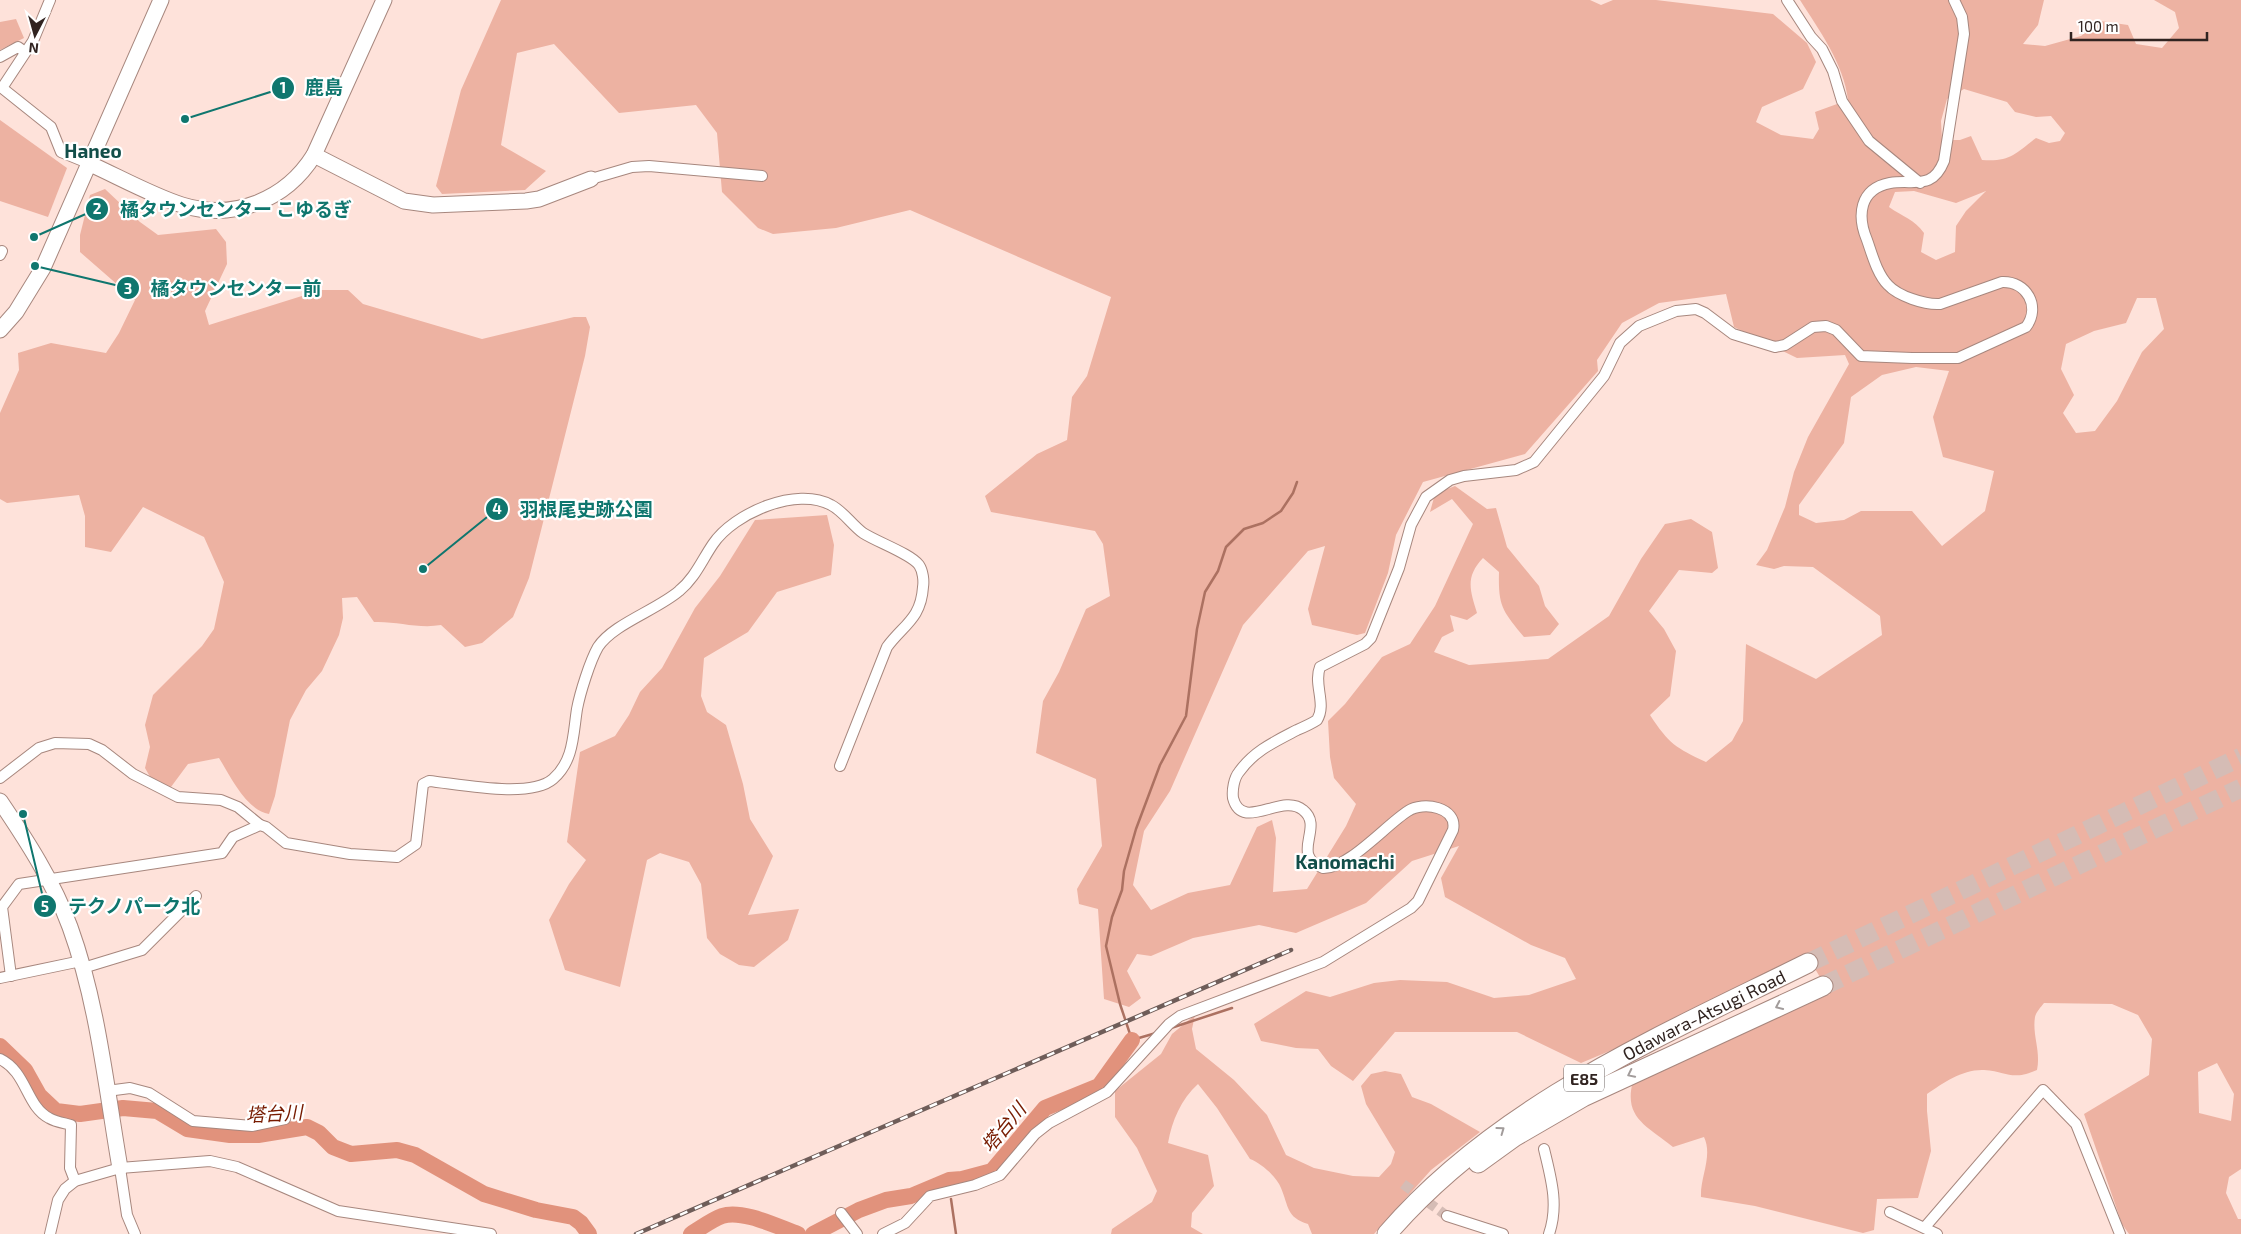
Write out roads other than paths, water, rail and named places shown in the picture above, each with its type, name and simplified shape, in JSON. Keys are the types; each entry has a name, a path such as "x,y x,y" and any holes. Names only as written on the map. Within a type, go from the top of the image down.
{"highway":[{"name":"Odawara-Atsugi Road","path":"1388,1234 1438,1181 1506,1126 1570,1086 1632,1051 1808,963"},
{"name":"Odawara-Atsugi Road","path":"1403,1234 1446,1190 1484,1159 1546,1117 1642,1069 1823,986"}],"street":[{"path":"50,0 33,41 2,88 51,127 61,152 181,205 217,211 251,206 281,191 305,169 314,155 384,0"},
{"path":"0,330 16,312 43,268 161,0"},
{"path":"1787,0 1811,38 1822,49 1833,70 1842,102 1869,141 1920,183"},
{"path":"883,1234 905,1223 930,1196 975,1185 1000,1175 1035,1134 1049,1122 1106,1092 1170,1024 1180,1016 1323,962 1415,905 1453,830 1453,819 1446,812 1433,807 1411,809 1378,836 1337,865 1323,868 1308,855 1310,822 1305,811 1296,805 1286,804 1260,813 1245,812 1238,806 1234,798 1233,787 1236,777 1262,748 1317,720 1321,711 1317,680 1320,667 1365,644 1370,638 1399,568 1411,525 1426,498 1450,480 1464,476 1516,470 1534,462 1604,376 1616,349 1632,331 1646,322 1676,311 1690,309 1705,313 1733,334 1770,346 1785,345 1809,329 1821,325 1836,330 1861,356 1954,358 2026,327 2031,316 2031,300 2026,290 2012,282 2002,282 1936,304 1899,293 1884,280 1862,228 1862,206 1869,195 1885,184 1920,183 1930,179 1938,173 1946,156 1964,34 1962,17 1954,0"},
{"path":"0,57 18,47 25,52"},
{"path":"314,155 392,197 418,204 433,205 539,199 613,172 648,166 762,176"},
{"path":"0,778 39,748 56,743 89,744 102,750 133,774 178,797 221,800 238,807 286,843 350,854 397,857 416,844 423,784 429,781 523,790 539,787 552,780 562,770 571,753 578,706 599,646 614,632 659,606 681,590 698,570 713,543 742,518 787,499 799,498 824,502 833,506 871,539 912,559 919,565 922,574 923,589 920,609 914,619 895,636 887,647 840,766"},
{"path":"0,801 36,853 69,925 82,964 97,1026 127,1214 135,1234"},
{"path":"11,976 1,906 19,884 222,853 233,837 260,825"},
{"path":"0,978 82,964 142,950 196,896"},
{"path":"0,1060 8,1064 16,1072 42,1112 50,1118 72,1125 70,1168 75,1181"},
{"path":"107,1094 130,1088 149,1094 193,1121 252,1126 285,1119"},
{"path":"1925,1227 2043,1090 2076,1124 2120,1234"},
{"path":"1544,1149 1555,1201 1554,1221 1549,1234"},
{"path":"50,1234 58,1200 65,1189 75,1181 120,1168 210,1160 225,1163 338,1210 491,1234"},
{"path":"1890,1212 1937,1234"},
{"path":"841,1213 857,1234"},
{"path":"1447,1216 1503,1234"}],"waterway":[{"path":"1156,1033 1132,1040 1120,1004 1106,946 1112,917 1122,890 1124,871 1136,829 1160,765 1186,716 1197,629 1205,592 1218,571 1226,547 1244,529 1263,523 1281,511 1293,493 1297,482"},
{"name":"塔台川","path":"1171,1028 1232,1008"},
{"name":"塔台川","path":"813,1234 859,1210 886,1200 911,1196 949,1180 962,1179 992,1171 1045,1108 1099,1086 1132,1040"},
{"name":"塔台川","path":"0,1046 25,1070 39,1095 56,1111 80,1114 123,1108 157,1111 187,1129 230,1135 258,1135 307,1127 319,1133 333,1147 351,1154 397,1150 415,1155 484,1194 536,1210 573,1217 581,1223 589,1234"},
{"name":"塔台川","path":"949,1180 950,1186"},
{"path":"951,1199 956,1234"},
{"name":"塔台川","path":"691,1234 714,1220 730,1214 750,1217 798,1234"}],"tunnel":[{"path":"1808,963 2241,757"},
{"path":"1823,986 2241,788"},
{"path":"1403,1184 1447,1216"}],"railway":[{"path":"636,1234 1291,950"}],"place":[{"name":"鹿島","path":"185,119"},
{"name":"橘タウンセンター こゆるぎ","path":"34,237"},
{"name":"橘タウンセンター前","path":"35,266"},
{"name":"羽根尾史跡公園","path":"423,569"},
{"name":"テクノパーク北","path":"23,814"}],"district":[{"name":"Haneo","path":"93,150"},
{"name":"Kanomachi","path":"1345,861"}]}
